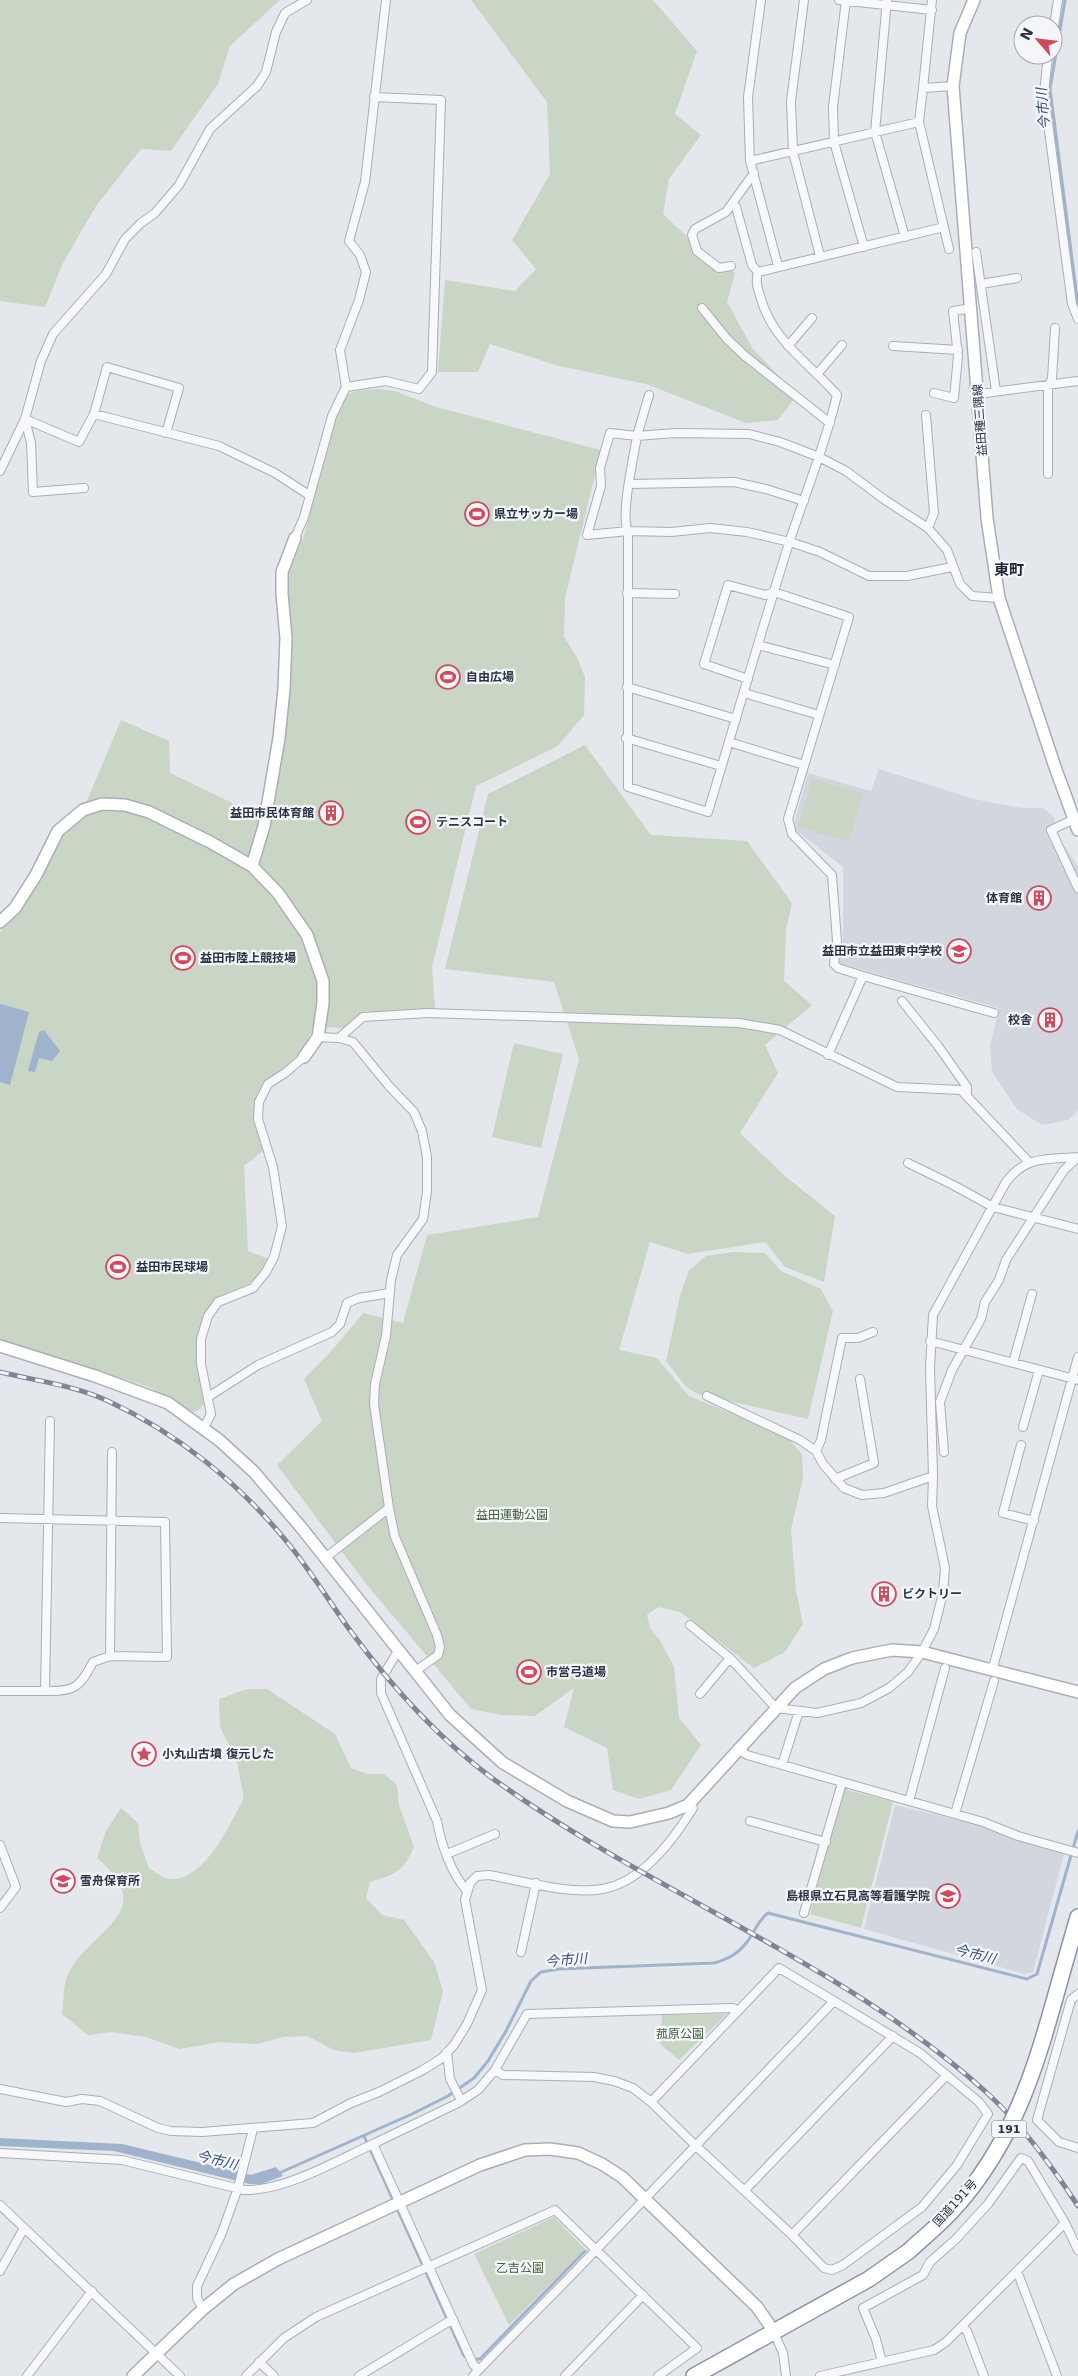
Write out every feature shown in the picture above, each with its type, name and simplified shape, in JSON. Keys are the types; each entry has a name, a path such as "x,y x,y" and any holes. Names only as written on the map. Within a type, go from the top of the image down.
{"highway":[{"name":"国道191号","path":"694,2376 773,2330 868,2279 909,2251 951,2212 984,2170 1006,2135 1026,2093 1043,2042 1077,1923"}],"street":[{"path":"0,470 25,419 40,361 53,334 106,274 125,239 140,223 155,214 179,186 210,129 257,86 266,72 276,32 285,13 307,0"},
{"path":"252,866 264,826 279,738 284,689 286,638 282,572 304,518 332,416 346,387 340,350 359,300 366,272 360,255 349,241 365,182 386,0"},
{"path":"761,0 748,97 750,161 778,266"},
{"path":"804,0 791,101 793,152 820,256"},
{"path":"864,247 834,142 833,107 844,0 887,3 932,10"},
{"path":"932,0 919,122 949,249"},
{"name":"益田種三隅線","path":"974,0 960,33 953,86 972,308 987,518 999,598 1077,826"},
{"path":"1056,15 1058,0"},
{"path":"887,3 875,132 905,237"},
{"path":"1047,65 1044,93 1072,304 1078,320"},
{"path":"923,88 953,86"},
{"path":"346,387 386,381 419,389 432,372 441,100 374,97"},
{"path":"750,161 919,122"},
{"path":"731,266 719,268 698,251 692,235 695,229 726,212 754,173"},
{"path":"736,207 752,265 758,272"},
{"path":"758,272 944,227"},
{"path":"976,252 996,391"},
{"path":"649,395 637,436 625,509 625,525 628,531 626,738 628,787 708,812 774,592 830,423 837,396 818,373 788,346 766,316 756,282 758,272"},
{"path":"981,284 1017,278"},
{"path":"702,308 727,339 745,356 830,423"},
{"path":"934,392 954,398 958,350 953,311 972,308"},
{"path":"788,346 812,318"},
{"path":"1048,474 1048,386 1052,379 1055,328"},
{"path":"818,373 842,345"},
{"path":"893,346 958,350"},
{"path":"25,419 79,442 94,414 107,367 179,388 166,433"},
{"path":"978,394 1078,381"},
{"path":"94,414 219,446 275,473 309,495"},
{"path":"926,415 934,513 928,528"},
{"path":"25,419 31,443 33,492 84,488"},
{"path":"952,567 907,576 868,576 820,552 790,542 747,532 710,528 671,532 628,531 587,535 601,486 600,468 610,433 637,436 674,433 750,434 780,442 819,457 846,471 885,500 928,528 946,550 960,584 972,596 999,598"},
{"path":"630,484 734,482 766,489 804,501"},
{"path":"748,678 704,664 728,585 765,595 774,592 849,617 788,819 792,834 832,875 837,941 834,964 838,968 863,976 994,1013"},
{"path":"627,593 675,594"},
{"path":"758,645 834,665"},
{"path":"627,687 736,719"},
{"path":"744,693 819,715"},
{"path":"626,738 722,766"},
{"path":"729,742 804,765"},
{"path":"0,922 15,908 36,875 58,831 83,810 102,804 125,804 148,812 210,842 252,866 278,893 302,928 318,960 323,981 323,1003 318,1037 304,1057 268,1084 259,1102 258,1119 273,1167 282,1226 274,1257 266,1272 253,1288 218,1302 208,1316 201,1339 201,1356 211,1414 204,1428"},
{"path":"1077,826 1051,830 1078,888"},
{"path":"828,1055 863,976"},
{"path":"902,1001 967,1086 966,1094"},
{"path":"339,1038 363,1017 408,1014 675,1020 739,1023 780,1030 897,1087 961,1090 1029,1162"},
{"path":"318,1037 339,1038 353,1042 389,1086 414,1112 422,1131 427,1157 427,1192 422,1219 397,1255 390,1293 386,1336 375,1384 374,1404 395,1537 438,1635 440,1647 438,1655 414,1672"},
{"path":"690,1625 730,1658 776,1708 817,1714 861,1703 889,1688 908,1672 922,1652 934,1629 940,1609 945,1568 932,1506 934,1476 930,1341 933,1316 1006,1182 1016,1169 1029,1162 1078,1157 1064,1170 1006,1260 999,1280 985,1302 981,1319 952,1370 940,1402 944,1452"},
{"path":"908,1163 954,1185 993,1207 1078,1229"},
{"path":"208,1397 258,1365 332,1332 340,1324 347,1304 359,1298 390,1293"},
{"path":"1013,1363 1032,1294"},
{"path":"816,1451 842,1338 858,1338 873,1332"},
{"path":"930,1341 1075,1380"},
{"path":"0,1346 133,1389 168,1404 204,1428 254,1472 450,1715 503,1762 584,1810 613,1821 630,1822 669,1813 688,1805 795,1688 817,1674 852,1658 892,1650 922,1652 993,1676 1078,1692"},
{"path":"955,1814 1034,1521 1075,1380 1078,1357"},
{"path":"1023,1427 1038,1370"},
{"path":"835,1478 874,1463 860,1379"},
{"path":"706,1396 800,1440 816,1451 823,1464 844,1488 862,1496 884,1493 934,1476"},
{"path":"45,1691 50,1421"},
{"path":"1021,1445 1003,1513 1034,1521"},
{"path":"110,1656 112,1452"},
{"path":"325,1558 389,1508"},
{"path":"0,1518 165,1522 167,1657 110,1656 93,1662 77,1686 65,1692 0,1691"},
{"path":"398,1651 381,1679 381,1693 437,1821 440,1839 460,1883 467,1891"},
{"path":"700,1694 730,1658"},
{"path":"909,1801 945,1668"},
{"path":"782,1765 799,1711"},
{"path":"738,1749 746,1755 983,1822 1018,1836 1078,1853"},
{"path":"804,1913 842,1783"},
{"path":"0,2089 66,2102 82,2099 100,2101 158,2128 172,2131 253,2129 313,2123 351,2102 379,2092 423,2070 447,2052 468,2024 482,1990 466,1909 467,1891 470,1883 477,1876 489,1875 592,1890 606,1889 625,1881 659,1854 680,1829 694,1808 688,1805"},
{"path":"750,1821 826,1842"},
{"path":"447,1854 494,1834"},
{"path":"0,1845 16,1886 0,1908"},
{"path":"521,1952 536,1883"},
{"path":"495,2070 503,2075 594,2077 614,2081 633,2088 651,2102 695,2146 745,2190 824,2268 832,2270 843,2265 922,2206 957,2165 988,2114 979,2102 920,2053 779,1968 651,2102"},
{"path":"1078,1994 1071,2000 1037,2120 1059,2142 1078,2148"},
{"path":"373,2144 430,2266 476,2373 834,2001"},
{"path":"0,2153 122,2160 255,2190 292,2180 373,2144 478,2090 495,2070 526,2014 733,2008 738,2011"},
{"path":"745,2190 893,2036"},
{"path":"447,2052 451,2082 460,2099"},
{"path":"792,2235 947,2075"},
{"path":"203,2309 197,2298 197,2286 221,2236 244,2171 253,2129"},
{"path":"133,2376 203,2309 234,2284 278,2259 506,2155 525,2150 550,2149 578,2153 602,2164 622,2177 645,2197 757,2307 773,2330 783,2353 786,2376"},
{"path":"882,2362 876,2339 863,2308 923,2276 930,2262 956,2239 988,2204 1021,2158 1028,2161 1065,2222 1078,2250"},
{"path":"0,2205 180,2376"},
{"path":"246,2376 284,2338 316,2317 555,2210 697,2348 658,2376"},
{"path":"820,2376 934,2350 962,2326 1065,2222"},
{"path":"0,2271 24,2228"},
{"path":"1016,2271 1057,2376"},
{"path":"27,2376 92,2291"},
{"path":"566,2376 643,2296"},
{"path":"359,2376 453,2320"},
{"path":"962,2326 967,2331 984,2376"},
{"path":"259,2362 274,2376"}],"shaded area":[{"name":"益田市立益田東中学校","path":"879,769 974,799 1021,808 1043,808 1053,816 1061,841 1078,867 1078,1110 1068,1120 1042,1125 1017,1109 992,1072 990,1046 999,1008 838,963 843,940 843,867 793,828 808,773 871,791"},
{"path":"895,1805 982,1826 1016,1840 1064,1854 1033,1972 1025,1974 864,1929"}],"green space":[{"path":"0,0 280,0 230,46 218,84 171,151 141,149 96,206 63,263 45,307 0,301"},
{"path":"471,0 653,0 697,51 675,114 701,135 669,179 663,214 710,258 735,273 727,302 753,349 797,395 778,420 746,423 646,384 559,366 490,344 478,372 438,372 445,280 515,291 536,269 512,240 550,174 547,102"},
{"path":"377,389 395,391 436,407 601,450 565,598 564,637 577,657 585,677 584,715 558,746 476,786 432,967 435,1009 363,1012 345,1028 314,1027 301,1052 287,1066 267,1079 255,1101 254,1120 263,1151 244,1166 248,1251 269,1259 253,1281 218,1298 203,1320 197,1342 197,1354 199,1379 204,1403 199,1410 192,1412 149,1387 0,1339 0,932 18,908 58,831 83,810 121,720 169,741 170,773 251,812 269,815 290,684 288,575 303,539 335,417 346,395 356,391"},
{"name":"益田運動公園","path":"585,745 651,835 747,841 792,903 786,930 784,981 812,1005 765,1045 778,1073 740,1133 785,1176 835,1216 824,1282 785,1267 765,1242 688,1254 650,1242 619,1350 657,1358 689,1396 785,1435 802,1454 803,1478 791,1529 796,1591 803,1624 785,1652 754,1668 680,1612 658,1607 647,1615 650,1628 661,1642 674,1667 679,1718 701,1745 671,1790 639,1799 613,1790 607,1748 564,1727 574,1688 535,1716 502,1715 471,1709 363,1580 277,1465 322,1421 304,1379 335,1347 363,1313 403,1323 427,1235 538,1217 579,1059 554,982 445,969 488,794"},
{"path":"812,778 863,793 849,841 798,827"},
{"path":"514,1043 563,1054 541,1148 492,1137"},
{"path":"733,1252 765,1253 781,1271 821,1289 833,1311 808,1419 698,1394 686,1387 666,1361 680,1296 689,1270 706,1256"},
{"path":"247,1689 267,1689 335,1734 351,1768 367,1774 384,1774 397,1785 399,1805 414,1847 406,1862 398,1871 370,1882 366,1898 382,1915 404,1920 434,1962 443,1991 431,2040 354,2053 334,2050 307,2036 283,2037 258,2044 221,2042 179,2049 146,2037 111,2032 88,2035 62,2014 66,1979 76,1962 114,1921 122,1908 123,1894 116,1878 97,1858 106,1831 121,1808 138,1823 140,1843 149,1868 169,1879 182,1877 194,1871 205,1862 223,1836 244,1798 237,1762 220,1727 219,1699"},
{"path":"843,1789 893,1802 861,1928 810,1914"},
{"name":"菰原公園","path":"727,2014 679,2060 660,2044 662,2015"},
{"name":"乙吉公園","path":"554,2217 585,2249 509,2325 474,2254"}],"water":[{"path":"0,1004 29,1012 10,1085 0,1082"},
{"path":"44,1030 60,1051 52,1061 39,1058 35,1072 28,1071 39,1032"},
{"path":"0,2138 122,2144 251,2175 276,2167 283,2176 261,2184 250,2184 114,2151 0,2146"}],"waterway":[{"name":"今市川","path":"1065,0 1050,89 1078,305"},
{"name":"今市川","path":"277,2174 412,2114 448,2096 474,2078 488,2061 506,2031 531,1981 541,1972 558,1969 714,1963 728,1958 740,1950 768,1913 1027,1979 1037,1974 1078,1831"},
{"path":"364,2136 464,2356"},
{"path":"475,2359 480,2359 585,2251"}],"railway":[{"path":"0,1372 68,1387 108,1401 158,1428 205,1461 268,1520 296,1553 352,1633 383,1673 417,1711 453,1746 492,1778 552,1819 615,1857 807,1965 870,2004 930,2046 986,2092 1012,2118 1047,2161 1078,2206"}],"place":[{"name":"県立サッカー場","path":"477,514"},
{"name":"自由広場","path":"448,677"},
{"name":"益田市民体育館","path":"331,813"},
{"name":"テニスコート","path":"418,822"},
{"name":"体育館","path":"1039,898"},
{"name":"益田市立益田東中学校","path":"959,951"},
{"name":"益田市陸上競技場","path":"183,958"},
{"name":"校舎","path":"1050,1020"},
{"name":"益田市民球場","path":"118,1267"},
{"name":"ビクトリー","path":"884,1594"},
{"name":"市営弓道場","path":"529,1672"},
{"name":"小丸山古墳 復元した","path":"144,1754"},
{"name":"雪舟保育所","path":"63,1881"},
{"name":"島根県立石見高等看護学院","path":"948,1896"}],"district":[{"name":"東町","path":"1009,570"}]}
